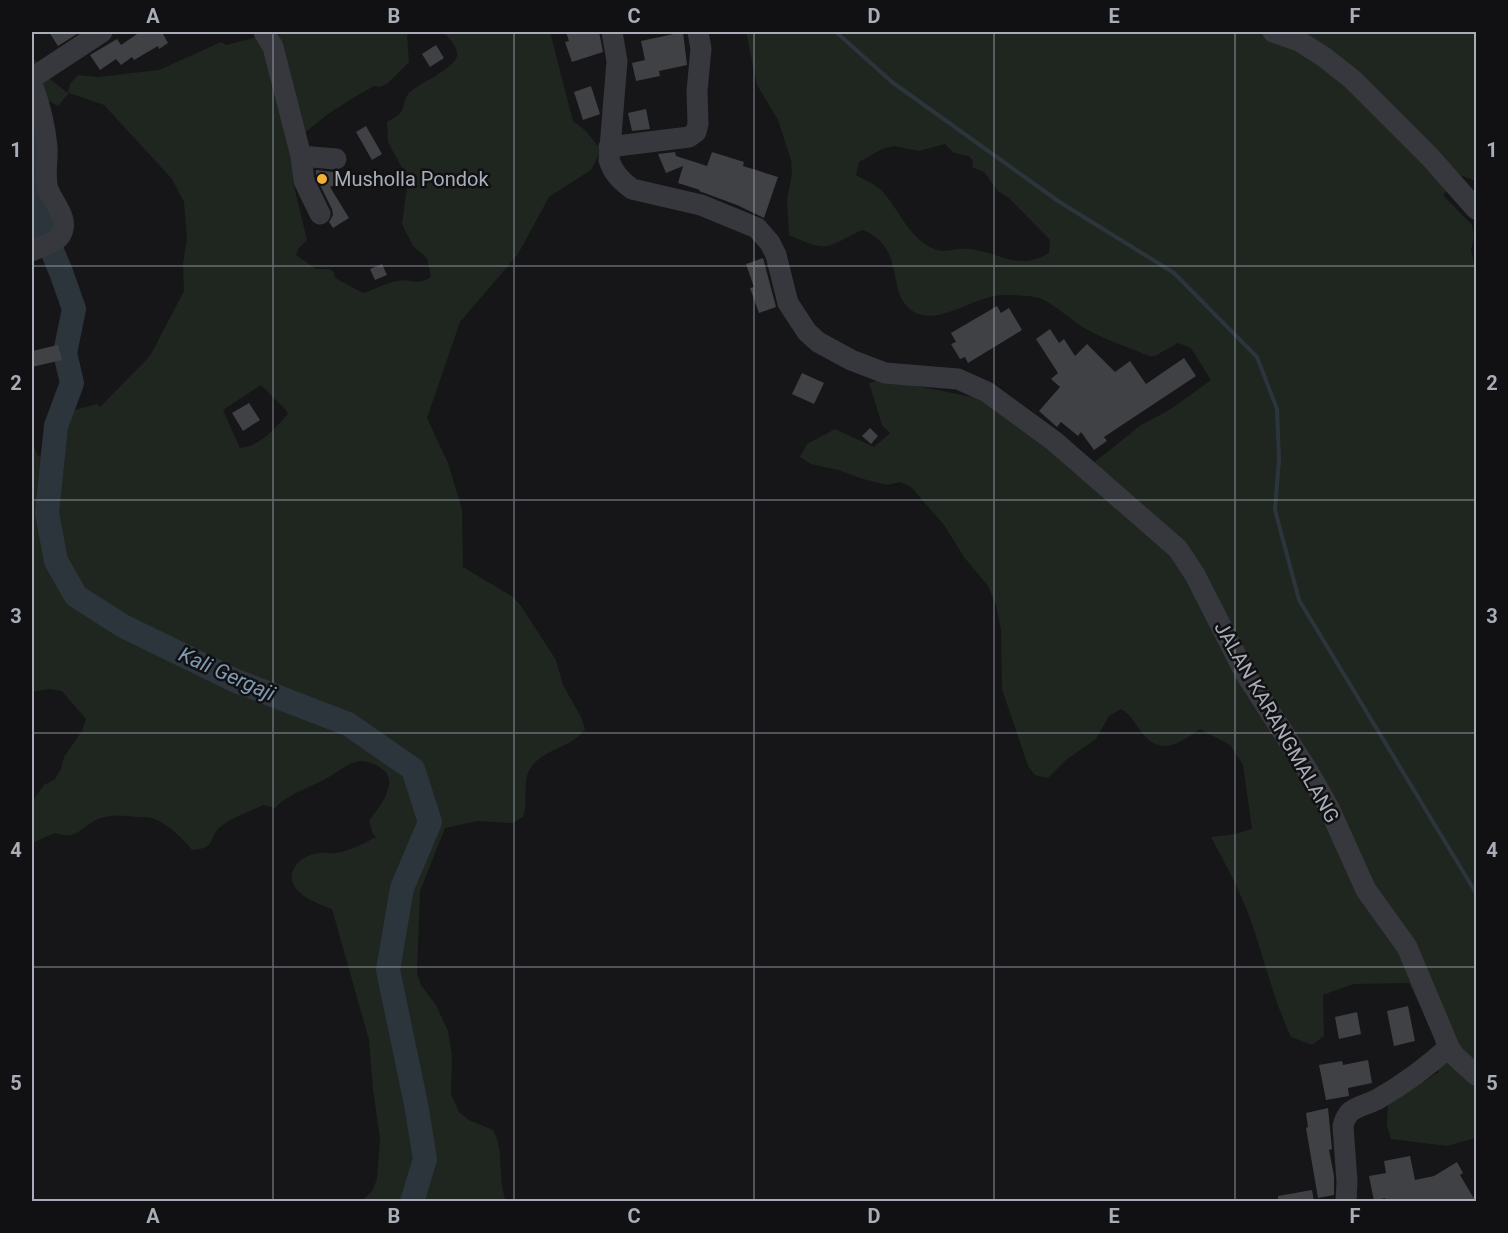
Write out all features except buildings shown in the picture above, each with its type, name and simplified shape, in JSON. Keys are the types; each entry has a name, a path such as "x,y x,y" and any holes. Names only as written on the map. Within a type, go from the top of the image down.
{"street":[{"path":"32,78 102,32"},
{"path":"264,32 273,47 301,156 304,181 320,214"},
{"name":"JALAN KARANGMALANG","path":"612,32 617,61 609,160 612,169 624,183 632,189 701,205 757,228 770,243 776,255 788,303 807,332 818,342 850,360 876,370 899,375 958,379 987,392 1054,441 1178,549 1204,591 1245,673 1329,808 1366,890 1407,947 1449,1047 1454,1055 1476,1075"},
{"path":"609,147 689,137 696,132 701,49 698,32"},
{"path":"1273,32 1299,41 1352,79 1430,157 1476,209"},
{"path":"32,84 41,109 47,147 48,189 64,225 60,236 32,251"},
{"path":"301,156 336,159"},
{"path":"1346,1202 1347,1181 1343,1126 1345,1119 1350,1113 1407,1082 1449,1047"}],"shaded area":[{"path":"266,32 412,32 407,35 409,62 387,84 380,87 374,86 353,98 328,114 292,143 293,182 307,240 298,249 296,255 316,269 329,269 334,272 335,278 363,293 401,280 416,282 431,277 427,258 413,246 402,224 408,179 388,142 387,122 401,112 409,93 454,61 457,56 456,50 443,32 550,32 573,121 586,131 601,150 591,170 549,197 518,254 460,322 427,418 448,463 462,509 463,567 513,597 521,606 556,660 563,685 585,729 574,740 544,755 532,766 527,777 523,817 512,823 478,821 445,828 420,891 417,973 421,985 436,1005 448,1031 452,1056 451,1094 459,1112 469,1120 493,1130 497,1138 506,1201 362,1201 372,1191 377,1179 380,1139 369,1040 332,909 310,900 299,892 294,886 292,874 297,864 308,856 317,853 342,852 376,837 369,821 387,794 389,778 382,769 366,762 351,763 293,795 275,808 263,805 229,821 215,832 208,845 200,849 192,850 174,831 157,820 149,817 122,816 101,818 73,834 55,833 32,843 32,802 44,785 55,779 64,757 82,731 86,719 62,691 49,689 32,692 32,442 38,456 45,453 46,438 52,421 71,411 97,404 100,407 150,356 184,291 183,264 187,238 184,202 172,179 104,105 69,93 58,106 32,92 32,58 38,62 51,80 68,93 70,84 78,75 97,77 159,70 221,42 226,45 257,37","holes":["261,385 288,414 267,436 255,444 240,448 223,410"]},
{"path":"746,32 1476,32 1476,181 1460,175 1443,195 1472,225 1474,237 1471,250 1476,271 1476,1138 1447,1146 1391,1139 1387,1126 1388,1102 1439,1072 1435,1037 1409,983 1353,984 1323,995 1324,1036 1312,1045 1291,1037 1248,913 1211,837 1252,829 1243,765 1230,745 1200,729 1174,744 1159,745 1145,736 1130,716 1121,709 1109,716 1096,739 1066,760 1048,778 1035,775 1028,766 1002,689 1001,629 996,605 988,586 964,557 944,525 911,487 900,482 887,485 863,479 811,464 800,457 807,444 835,429 874,447 890,433 882,425 869,383 883,379 977,398 1027,427 1081,473 1141,425 1171,409 1211,380 1191,348 1178,343 1155,356 1149,356 1093,333 1049,303 1030,296 993,296 947,313 926,316 916,313 906,306 900,296 891,260 886,248 876,238 862,230 833,244 819,246 789,235 787,199 792,174 791,160 778,120 757,85","holes":["945,144 954,153 969,156 973,161 972,167 984,172 998,191 1009,198 1050,240 1049,253 1027,261 1018,261 969,249 944,251 934,249 914,235 880,189 856,175 859,162 882,149 894,146 919,151"]}],"waterway":[{"path":"836,32 892,82 1058,201 1174,273 1257,357 1277,409 1279,459 1275,510 1299,600 1476,893"},
{"name":"Kali Gergaji","path":"32,127 40,184 40,222 74,309 65,353 72,383 56,426 47,513 56,561 76,596 123,626 236,681 348,724 413,769 430,822 402,888 388,970 425,1159 412,1202"}],"place":[{"name":"Musholla Pondok","path":"322,179"}]}
